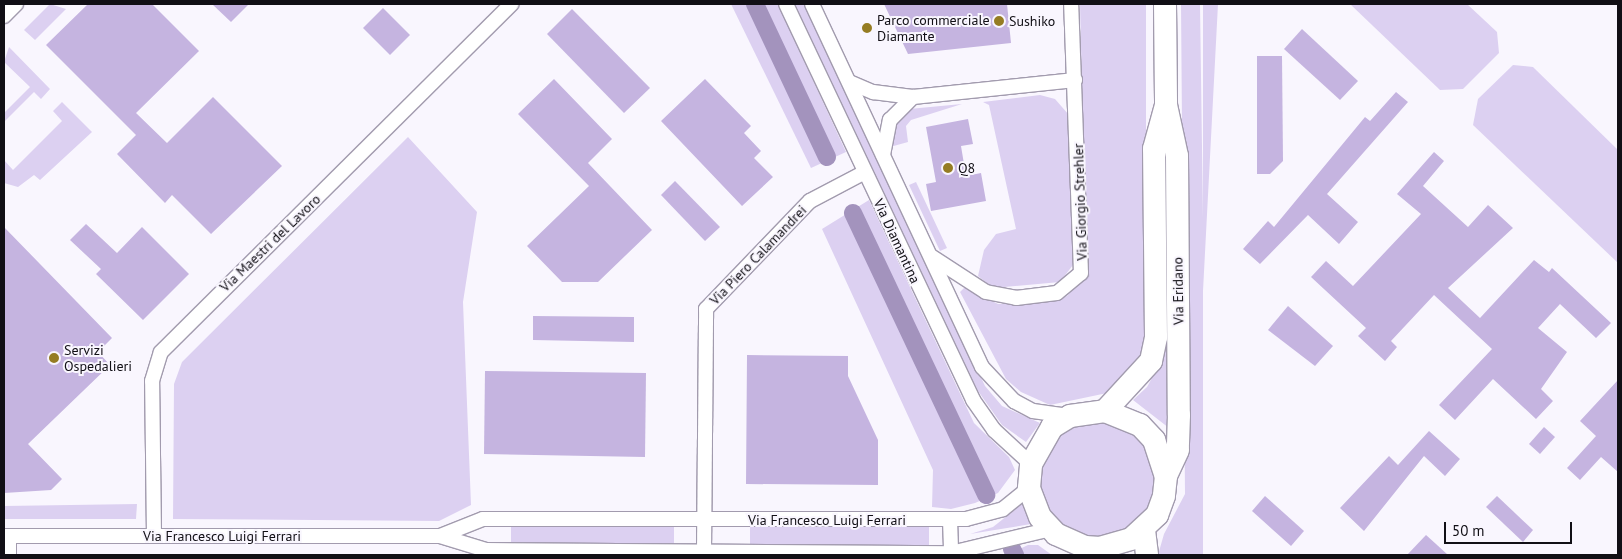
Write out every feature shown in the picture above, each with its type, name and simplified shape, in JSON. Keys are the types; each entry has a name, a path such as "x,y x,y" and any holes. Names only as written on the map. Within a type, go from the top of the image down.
{"main road":[{"name":"Via Eridano","path":"1053,531 1070,542 1100,548 1116,545 1144,530 1157,514 1166,476 1178,450 1177,156 1166,105 1166,4"},
{"name":"Via Eridano","path":"1166,105 1154,149 1156,337 1143,374 1105,411 1140,426 1163,457 1166,476"},
{"path":"1070,555 1033,503 1030,488 1031,464 1043,438 1070,416 1105,411"},
{"path":"1144,530 1147,555"}],"street":[{"path":"4,16 16,4"},
{"name":"Via Maestri del Lavoro","path":"154,536 152,381 161,352 512,4"},
{"name":"Via Diamantina","path":"786,4 973,400 994,430 1031,464"},
{"name":"Via Diamantina","path":"812,4 929,255 992,381 1033,411 1070,416"},
{"name":"Via Giorgio Strehler","path":"929,255 960,278 1000,296 1057,293 1077,280 1083,266 1071,4"},
{"path":"848,82 880,94 913,97 1075,80"},
{"path":"883,156 890,120 913,97"},
{"name":"Via Piero Calamandrei","path":"704,520 706,309 810,201 865,172"},
{"name":"Via Francesco Luigi Ferrari","path":"440,536 484,519 950,520 998,510 1030,488"},
{"path":"704,520 704,551"},
{"path":"950,520 951,553"},
{"name":"Via Francesco Luigi Ferrari","path":"7,536 440,536 486,550 951,553 1053,531"},
{"path":"7,536 9,555"}],"shaded area":[{"path":"50,4 66,9 35,40 24,30"},
{"path":"731,4 778,4 846,152 811,168"},
{"path":"795,4 804,4 985,386 1002,406 1040,423 1026,442 1002,425 978,391"},
{"path":"1080,4 1146,4 1146,336 1138,361 1112,392 1050,405 1021,392 1006,379 960,292 965,287 998,304 1051,301 1067,296 1086,274"},
{"path":"1181,4 1200,4 1203,219 1203,4 1218,4 1203,291 1203,555 1158,555 1164,534 1185,494"},
{"path":"1350,4 1467,4 1497,32 1499,53 1463,89 1440,90"},
{"path":"9,47 50,89 41,99 34,92 4,122 4,113 30,87 4,62"},
{"path":"1513,65 1533,67 1618,150 1618,263 1473,125 1478,99"},
{"path":"1040,95 1055,99 1069,115 1076,261 1060,282 993,288 978,276 984,250 996,234 1016,229 989,105 983,102"},
{"path":"62,102 92,132 40,180 34,175 18,187 4,183 4,160 13,170 62,121 53,111"},
{"path":"962,104 911,120 906,126 908,142 890,147 892,124 909,109"},
{"path":"408,137 477,212 463,302 471,505 439,521 173,519 174,384 182,362"},
{"path":"1165,156 1170,320 1169,428 1133,400 1147,387 1162,360"},
{"path":"916,182 947,248 940,251 909,185"},
{"path":"869,200 974,423 1009,457 1015,470 998,493 975,503 951,509 932,507 933,470 822,229"},
{"path":"1097,418 1109,419 1120,423 1130,428 1139,436 1147,445 1152,455 1156,466 1156,490 1152,501 1147,511 1139,520 1130,528 1120,533 1109,537 1097,538 1085,537 1074,533 1064,528 1055,520 1047,511 1042,501 1038,490 1037,478 1038,466 1042,455 1047,445 1055,436 1064,428 1074,423 1085,419"},
{"path":"137,504 136,519 4,519 4,506"},
{"path":"1022,504 1031,524 970,534 993,527"},
{"path":"511,523 674,524 674,546 511,545"},
{"path":"750,523 929,523 929,547 750,547"},
{"path":"1028,545 1038,545 1052,555 1007,555"}],"building":[{"path":"88,4 152,4 199,51 136,113 167,143 213,97 282,166 211,234 172,195 165,203 117,154 136,135 46,45"},
{"path":"212,4 249,4 231,22"},
{"path":"884,4 1007,4 1011,43 908,54"},
{"path":"383,8 410,35 390,55 363,28"},
{"path":"572,9 650,88 624,113 547,34"},
{"path":"1302,29 1358,81 1340,100 1284,49"},
{"path":"1257,56 1282,56 1283,161 1270,174 1257,174"},
{"path":"554,79 612,139 588,163 652,230 598,282 562,282 527,246 589,186 518,114"},
{"path":"705,79 751,126 744,133 761,151 754,158 773,177 742,206 661,121"},
{"path":"1396,92 1408,102 1327,194 1358,222 1339,244 1308,215 1260,264 1243,249 1268,221 1274,227 1365,117 1370,121"},
{"path":"968,119 973,144 961,146 966,176 981,173 986,201 931,211 926,184 936,182 926,127"},
{"path":"1434,152 1444,161 1423,186 1468,227 1488,205 1513,228 1448,288 1480,318 1534,260 1549,272 1552,268 1611,323 1596,338 1560,304 1538,328 1567,352 1541,389 1553,401 1536,419 1493,379 1455,420 1439,405 1492,349 1434,295 1391,341 1397,347 1385,361 1358,336 1366,328 1311,277 1326,261 1353,286 1421,214 1397,194"},
{"path":"675,181 720,227 705,241 661,195"},
{"path":"86,224 117,253 142,227 189,274 143,320 96,274 101,269 70,240"},
{"name":"Servizi Ospedalieri","path":"4,227 112,338 98,352 110,365 28,444 62,479 51,490 4,493"},
{"path":"1288,306 1333,346 1315,366 1268,330"},
{"path":"533,316 634,317 634,342 533,340"},
{"path":"747,355 848,356 848,376 878,440 878,485 746,484"},
{"path":"485,371 646,373 645,457 484,454"},
{"path":"1618,380 1618,472 1601,457 1580,480 1567,468 1596,436 1580,421"},
{"path":"1544,427 1555,437 1540,454 1529,444"},
{"path":"1429,431 1460,459 1445,476 1424,456 1364,531 1340,508 1389,456 1398,465"},
{"path":"1265,496 1304,531 1291,546 1252,511"},
{"path":"1497,496 1533,530 1523,542 1486,507"},
{"path":"1426,535 1436,544 1448,555 1407,555"}],"waterway":[{"path":"755,4 827,157"},
{"path":"853,213 986,495"},
{"path":"1012,549 1015,555"}],"place":[{"name":"Sushiko","path":"999,21"},
{"name":"Parco commerciale Diamante","path":"867,28"},
{"name":"Q8","path":"948,168"},
{"name":"Servizi Ospedalieri","path":"54,358"}]}
